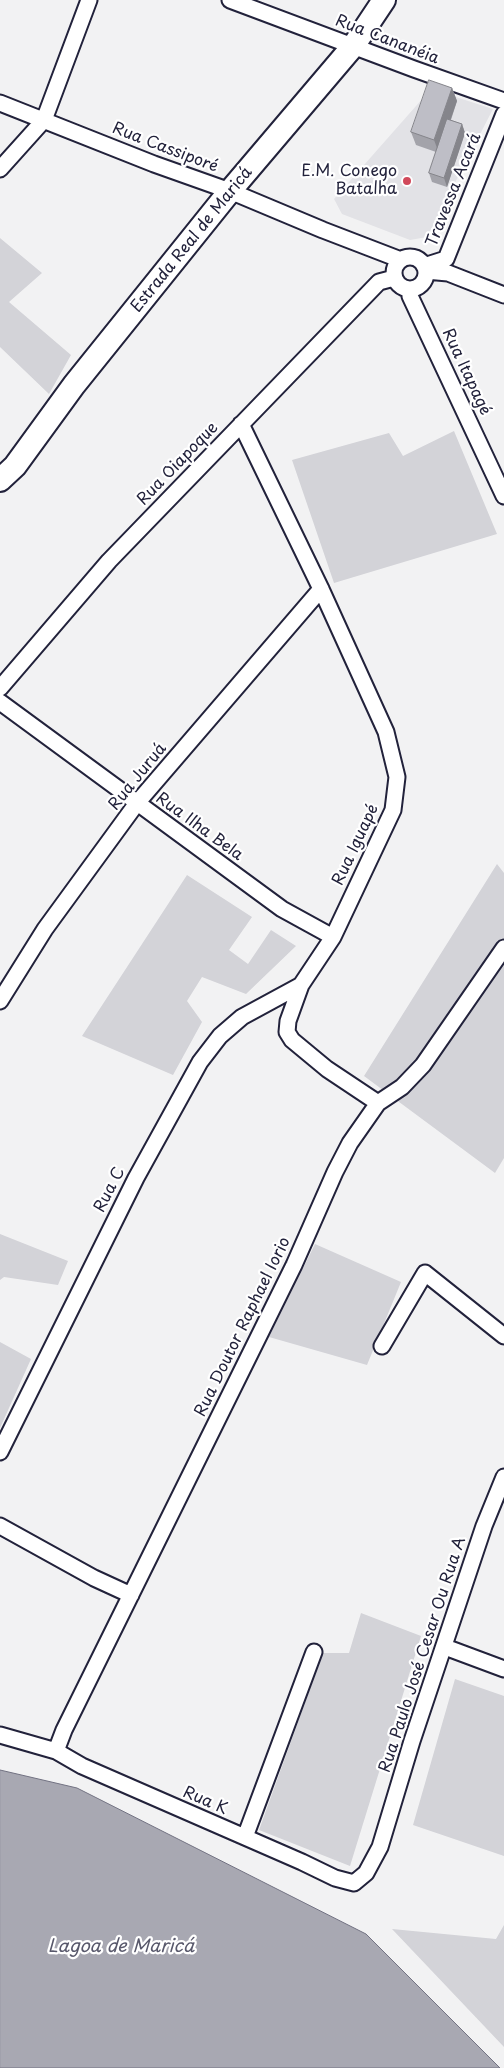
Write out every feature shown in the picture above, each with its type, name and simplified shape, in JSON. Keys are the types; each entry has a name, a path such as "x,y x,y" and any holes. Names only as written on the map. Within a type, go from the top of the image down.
{"main road":[{"name":"Estrada Real de Maricá","path":"0,480 14,466 74,385 230,191 354,45 384,0"}],"street":[{"path":"0,169 44,120 89,0"},
{"name":"Rua Cananéia","path":"230,0 414,69 504,100"},
{"name":"Rua Cassiporé","path":"0,103 154,164 230,191 401,260 411,257 421,261 425,268 448,273 504,295"},
{"name":"Travessa Acará","path":"425,268 446,259 504,114"},
{"path":"401,260 395,267 394,278 400,286 410,289 420,286 424,282 425,268"},
{"name":"Rua Oiapoque","path":"0,688 109,561 379,282 394,278"},
{"name":"Rua Itapagé","path":"410,289 410,296 504,496"},
{"name":"Rua Iguapé","path":"241,424 321,589 386,732 397,777 393,810 333,937 301,985 288,1022 287,1032 292,1040 327,1069 378,1103"},
{"name":"Rua Juruá","path":"0,1001 45,929 137,803 321,589"},
{"name":"Rua Ilha Bela","path":"0,702 282,909 333,937"},
{"name":"Rua Doutor Raphael Iorio","path":"56,1751 294,1265 335,1172 350,1143 378,1103 402,1087 423,1066 504,948"},
{"name":"Rua C","path":"0,1452 136,1178 200,1062 220,1036 242,1017 301,985"},
{"path":"382,1346 425,1274 504,1336"},
{"name":"Rua Paulo José Cesar Ou Rua A","path":"380,1846 412,1741 484,1526 504,1477"},
{"path":"0,1526 94,1578 131,1595"},
{"path":"445,1647 504,1669"},
{"path":"245,1837 314,1652"},
{"name":"Rua K","path":"0,1735 56,1751 82,1766 335,1878 354,1883 366,1873 380,1846"}],"shaded area":[{"path":"431,89 493,109 427,237 410,240 342,214 334,199"},
{"path":"0,238 42,273 9,302 71,355 49,394 0,347"},
{"path":"454,431 497,534 334,583 292,460 389,433 403,456"},
{"path":"497,864 504,873 504,1158 495,1173 364,1076"},
{"path":"187,875 252,917 229,950 248,964 271,930 296,946 246,994 202,977 187,1001 202,1022 173,1075 82,1036"},
{"path":"0,1234 68,1261 58,1285 4,1277 0,1280"},
{"path":"315,1244 401,1282 367,1365 269,1337"},
{"path":"0,1342 31,1359 0,1428"},
{"path":"361,1613 421,1636 350,1866 259,1830 323,1653 349,1653"},
{"path":"455,1679 504,1696 504,1856 413,1825"},
{"path":"504,1925 504,2047 392,1929 496,1939"}],"water":[{"name":"Lagoa de Maricá","path":"0,1770 77,1788 366,1934 500,2068 0,2068"}],"building":[{"path":"429,80 452,88 434,140 411,132"},
{"path":"447,119 462,124 444,178 429,173"}],"place":[{"name":"E.M. Conego Batalha","path":"407,181"}]}
